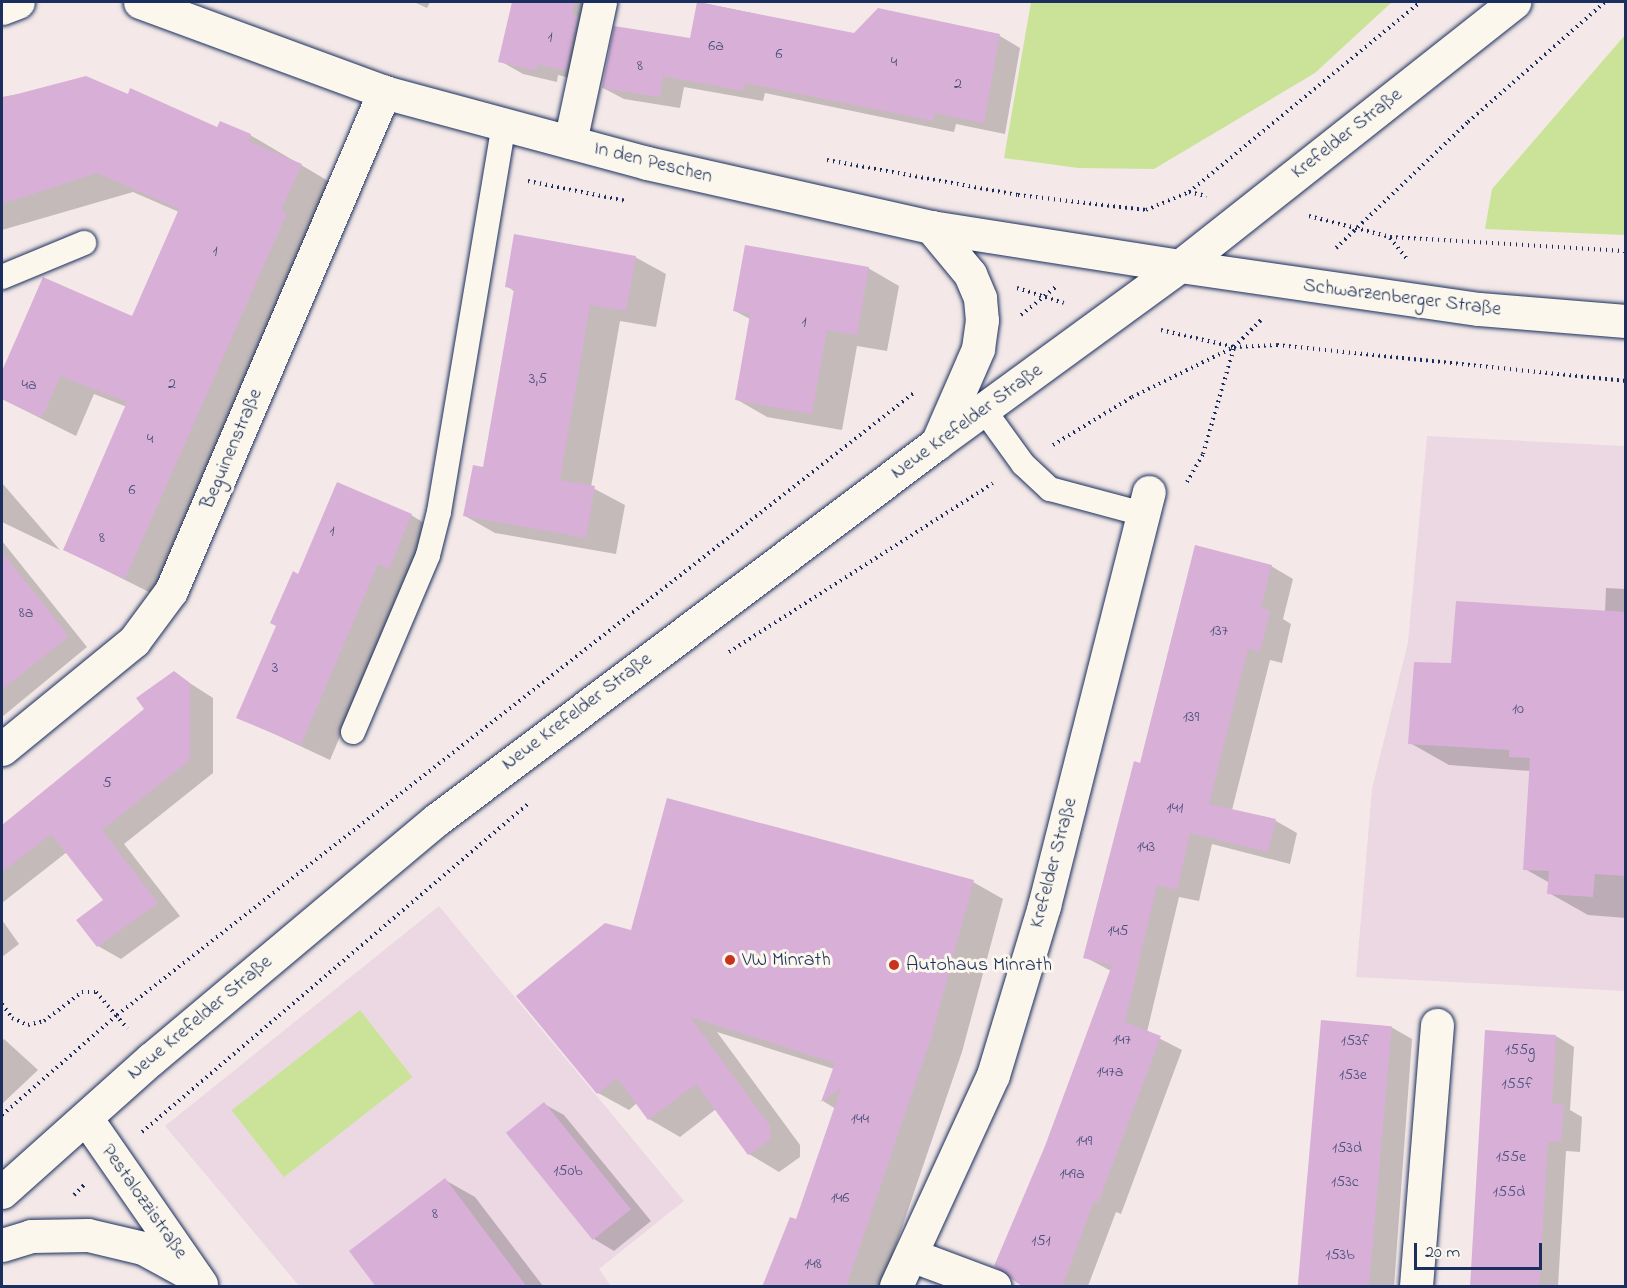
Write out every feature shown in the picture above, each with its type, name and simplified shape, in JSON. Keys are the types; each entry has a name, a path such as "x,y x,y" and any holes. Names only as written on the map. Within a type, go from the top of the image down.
{"street":[{"path":"2,8 18,2"},
{"name":"In den Peschen","path":"140,2 384,92 570,142 931,227 1180,266"},
{"path":"570,142 600,2"},
{"name":"Krefelder Straße","path":"1180,266 1514,2"},
{"name":"Beguinenstraße","path":"2,748 134,641 171,591 384,92"},
{"path":"931,227 970,274 980,298 982,320 978,349 937,443"},
{"name":"Schwarzenberger Straße","path":"1180,266 1297,285 1479,309 1626,321"},
{"name":"Neue Krefelder Straße","path":"2,1192 151,1059 436,820 937,443 1180,266"},
{"name":"Krefelder Straße","path":"896,1287 993,1075 1044,906 1146,503"},
{"path":"1416,1287 1437,1025"},
{"name":"Pestalozzistraße","path":"86,1118 200,1282"},
{"path":"16,1240 88,1235 143,1248 200,1282"},
{"path":"911,1255 994,1287"}],"lane":[{"path":"353,732 430,544 504,124"},
{"path":"2,277 84,243"},
{"path":"984,410 1023,464 1050,489 1146,503"}],"path":[{"path":"978,349 1045,296 1146,210 1189,192 1420,2"},
{"path":"1297,285 1468,122 1605,2"},
{"path":"824,160 1018,195 1146,210"},
{"path":"1189,192 1359,226 1390,237 1626,251"},
{"path":"970,274 1109,318 1234,347 1276,345 1626,381"},
{"path":"726,654 1132,397 1234,347"},
{"path":"1146,503 1185,486 1203,454 1234,347"},
{"path":"2,1115 117,1015 920,388"},
{"path":"16,1240 383,923 535,798"},
{"path":"2,1004 12,1018 28,1025 44,1021 82,992 96,992 151,1059"}],"shaded area":[{"path":"1427,436 1625,446 1625,991 1356,977 1372,789 1408,642"},
{"path":"439,906 684,1201 599,1269 611,1286 299,1286 165,1126"}],"green space":[{"path":"1031,2 1392,2 1315,73 1154,169 1078,168 1004,158"},
{"path":"1625,35 1625,235 1485,229 1492,189"},
{"path":"360,1010 412,1077 284,1177 232,1110"}],"building":[{"path":"512,2 575,2 572,14 578,16 566,71 538,64 536,71 498,62"},
{"path":"697,2 854,33 878,8 1000,34 984,123 935,113 933,121 744,83 743,91 663,76 660,97 602,88 614,26 690,38"},
{"path":"86,76 128,94 130,88 217,127 220,121 251,134 248,141 302,164 281,210 287,213 125,579 63,550 127,402 60,376 42,418 2,399 2,371 43,277 132,316 179,209 97,173 2,204 2,98"},
{"path":"514,234 636,256 626,311 590,305 560,480 595,486 586,538 463,516 473,465 483,467 514,289 505,287"},
{"path":"745,245 869,267 857,335 827,330 812,414 735,400 750,314 733,311"},
{"path":"337,482 412,514 389,569 378,564 301,745 236,718 276,626 270,623 293,571 298,574"},
{"path":"1195,545 1272,565 1261,608 1270,610 1260,652 1248,649 1209,804 1276,819 1268,852 1190,833 1177,890 1157,885 1125,1022 1161,1036 1098,1203 1094,1201 1062,1287 1023,1287 994,1266 1045,1146 1112,965 1083,958 1134,761 1140,763"},
{"path":"2,552 69,636 2,690"},
{"path":"1456,601 1626,612 1626,876 1595,874 1593,897 1547,894 1549,871 1523,870 1530,758 1509,757 1509,750 1408,744 1414,662 1451,663"},
{"path":"174,671 190,683 190,760 102,830 158,903 97,947 76,920 103,900 51,834 2,872 2,825 144,709 136,698"},
{"path":"667,798 974,880 932,1035 846,1287 762,1287 790,1217 796,1219 841,1088 821,1102 835,1063 690,1017 770,1126 770,1140 748,1155 696,1084 648,1120 617,1078 597,1094 516,996 605,923 631,930"},
{"path":"1321,1020 1392,1026 1369,1286 1298,1286"},
{"path":"1485,1030 1556,1035 1552,1104 1564,1105 1561,1142 1548,1142 1539,1287 1470,1287"},
{"path":"544,1102 631,1209 593,1240 506,1133"},
{"path":"445,1178 527,1287 376,1287 349,1251"}],"place":[{"name":"VW Minrath","path":"730,960"},
{"name":"Autohaus Minrath","path":"894,965"}]}
